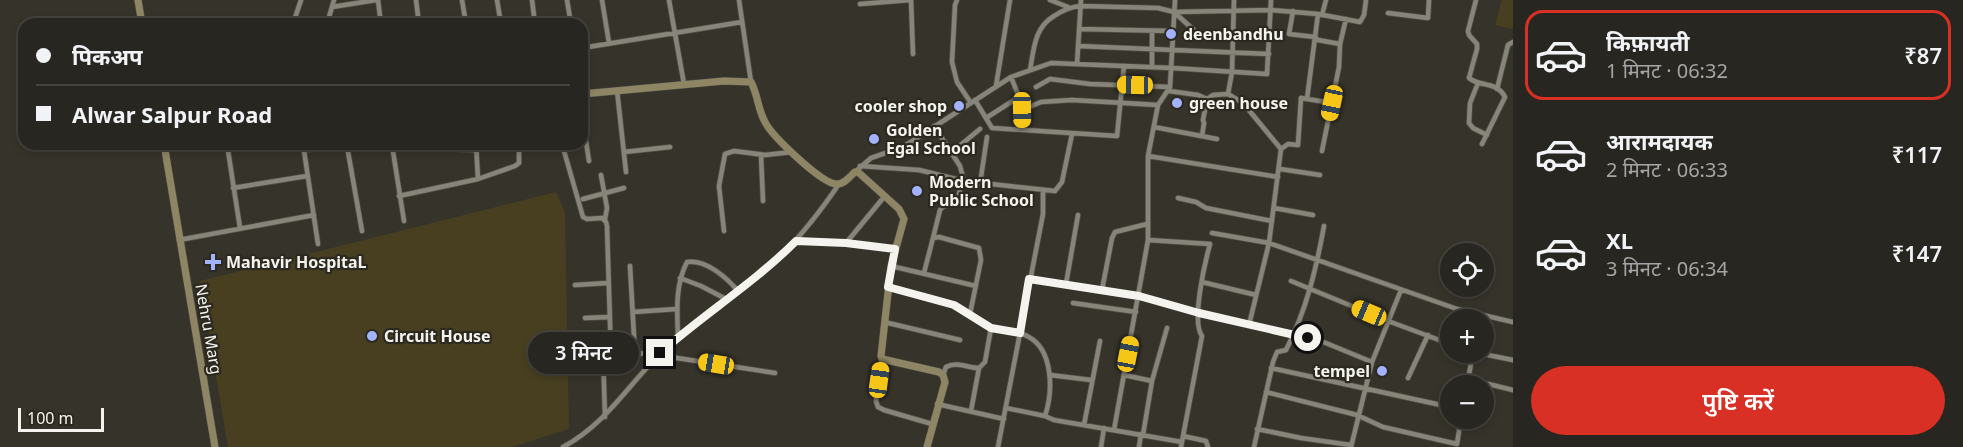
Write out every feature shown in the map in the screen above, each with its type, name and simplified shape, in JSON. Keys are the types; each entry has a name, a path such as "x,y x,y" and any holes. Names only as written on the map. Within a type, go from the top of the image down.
{"street":[{"path":"138,0 141,18"},
{"path":"295,18 301,0"},
{"path":"329,18 334,0"},
{"path":"332,7 377,0 380,18"},
{"path":"416,0 418,18"},
{"path":"462,0 465,18"},
{"path":"497,0 500,18"},
{"path":"532,0 534,18"},
{"path":"567,0 570,18"},
{"path":"602,0 609,44"},
{"path":"669,0 684,84"},
{"path":"739,0 751,82 765,122 774,136 792,152 826,180 839,184"},
{"path":"860,4 911,0 913,54"},
{"path":"957,0 952,62 957,82 992,128 1117,136 1124,66"},
{"path":"996,86 1010,0"},
{"path":"1050,0 1068,7"},
{"path":"1114,430 1148,240 1148,156 1158,105 1170,89 1174,0"},
{"path":"1228,94 1232,72 1234,0"},
{"path":"563,447 576,440 605,417 660,353 678,337 774,263 809,227 839,184 871,158 903,147 1011,77 1051,63 1268,74 1271,0"},
{"path":"1307,99 1315,37 1326,0"},
{"path":"1030,70 1041,25 1068,7 1081,3 1158,8 1174,12 1293,11 1360,21 1364,15 1366,0"},
{"path":"1388,13 1428,18 1429,0"},
{"path":"1476,0 1468,31 1477,44 1477,49 1469,78 1478,83 1486,83 1503,92 1504,101 1482,144"},
{"path":"1077,64 1081,3"},
{"path":"1293,11 1289,34 1315,37 1318,40 1340,44"},
{"path":"1174,12 1197,33 1270,35"},
{"path":"1322,151 1339,68 1340,44 1346,19"},
{"path":"588,47 742,22"},
{"path":"1079,29 1173,31"},
{"path":"1152,31 1152,67"},
{"path":"1497,89 1508,45 1513,42"},
{"path":"1078,46 1269,54"},
{"path":"1011,77 1022,110 1022,130"},
{"path":"1036,87 1050,79 1090,84 1123,84 1170,89 1207,99"},
{"path":"588,93 724,81 751,82"},
{"path":"1478,83 1470,104 1469,123 1473,128 1487,135"},
{"path":"617,90 626,172"},
{"path":"1202,136 1207,99 1213,94 1228,94 1243,103 1281,149 1269,243 1249,325"},
{"path":"986,118 1019,97"},
{"path":"1281,149 1288,144 1298,145 1301,98 1332,103"},
{"path":"1022,110 1041,102 1072,100 1158,105"},
{"path":"924,273 940,210 944,206 957,204 963,180 960,165 934,126"},
{"path":"1154,127 1217,139"},
{"path":"952,152 980,129"},
{"path":"857,169 919,170 981,184 1055,191 1062,182 1072,134"},
{"path":"981,184 987,137"},
{"path":"624,152 670,147"},
{"name":"Nehru Marg","path":"165,150 215,447"},
{"path":"228,150 240,228"},
{"path":"304,150 318,244"},
{"path":"348,150 362,231"},
{"path":"393,150 404,221"},
{"path":"476,150 478,179"},
{"path":"399,196 478,179 519,163 519,150"},
{"path":"564,150 583,217 604,219"},
{"path":"587,150 589,161"},
{"path":"724,231 719,176 725,154 734,151 761,155 792,152"},
{"path":"761,155 763,201"},
{"path":"1148,156 1278,177"},
{"path":"857,169 884,197 899,208 904,219 891,266 876,402 878,407 884,410 932,424"},
{"path":"1280,169 1320,175"},
{"path":"601,175 607,208 604,219 607,226 611,354"},
{"path":"234,188 307,176"},
{"path":"583,199 624,188"},
{"path":"998,447 1043,214 1043,190"},
{"path":"846,243 884,197"},
{"path":"1178,198 1196,202 1206,208 1272,221"},
{"path":"1274,208 1313,215"},
{"path":"179,240 314,215"},
{"path":"1066,284 1078,215"},
{"path":"1102,290 1115,232 1147,224"},
{"path":"1254,447 1271,368 1277,352 1286,351 1311,289 1324,226"},
{"path":"1212,233 1269,243 1457,309"},
{"path":"933,238 939,237 979,248 981,256 970,314"},
{"path":"1148,240 1210,244 1202,272 1198,330 1202,336 1182,442"},
{"path":"796,241 846,243 895,249"},
{"path":"678,337 677,309 680,278 687,262 692,261 723,275 738,291"},
{"path":"630,266 635,354"},
{"path":"891,266 976,286"},
{"path":"680,278 726,299"},
{"path":"1029,279 1139,296 1199,313 1321,341 1372,362"},
{"path":"1291,281 1440,340"},
{"path":"1202,282 1256,295"},
{"path":"575,285 608,283"},
{"path":"888,287 954,305 991,328 1030,337 1043,349 1050,375 1049,404 1045,416"},
{"path":"1257,429 1351,446 1372,362 1401,290"},
{"path":"1073,303 1136,312"},
{"path":"633,312 677,309"},
{"path":"585,318 609,317"},
{"path":"1494,319 1513,322"},
{"path":"884,322 960,340"},
{"path":"971,411 979,368 985,362 991,328"},
{"path":"1139,447 1152,381 1167,328"},
{"path":"1408,378 1428,336"},
{"path":"1084,425 1100,341"},
{"path":"576,355 660,353 677,358 775,373"},
{"path":"603,354 605,417"},
{"path":"1494,356 1513,360"},
{"path":"882,359 939,372 943,375"},
{"path":"927,447 937,404 945,382 943,375 946,367 951,364 960,364 979,368"},
{"path":"1271,368 1440,405"},
{"path":"1050,375 1091,380"},
{"path":"1124,375 1152,381"},
{"path":"1494,387 1513,390"},
{"path":"1266,392 1357,415 1383,427 1457,446 1459,429"},
{"path":"937,404 1004,419"},
{"path":"1006,408 1054,420 1182,442 1206,441 1208,447"},
{"path":"1101,447 1104,428"}],"shaded area":[{"path":"1502,0 1513,0 1513,29 1495,25"},
{"path":"556,192 565,212 569,429 512,447 228,447 200,281"}],"place":[{"name":"deenbandhu","path":"1171,34"},
{"name":"green house","path":"1177,103"},
{"name":"cooler shop","path":"959,106"},
{"name":"Golden Egal School","path":"874,139"},
{"name":"Modern Public School","path":"917,191"},
{"name":"Mahavir HospitaL","path":"213,262"},
{"name":"Circuit House","path":"372,336"},
{"name":"tempel","path":"1382,371"}],"route":[{"path":"660,353 690,326 774,263 796,241 846,243 895,249 888,287 954,305 991,328 1020,333 1029,279 1139,296 1199,313 1308,338"}]}
